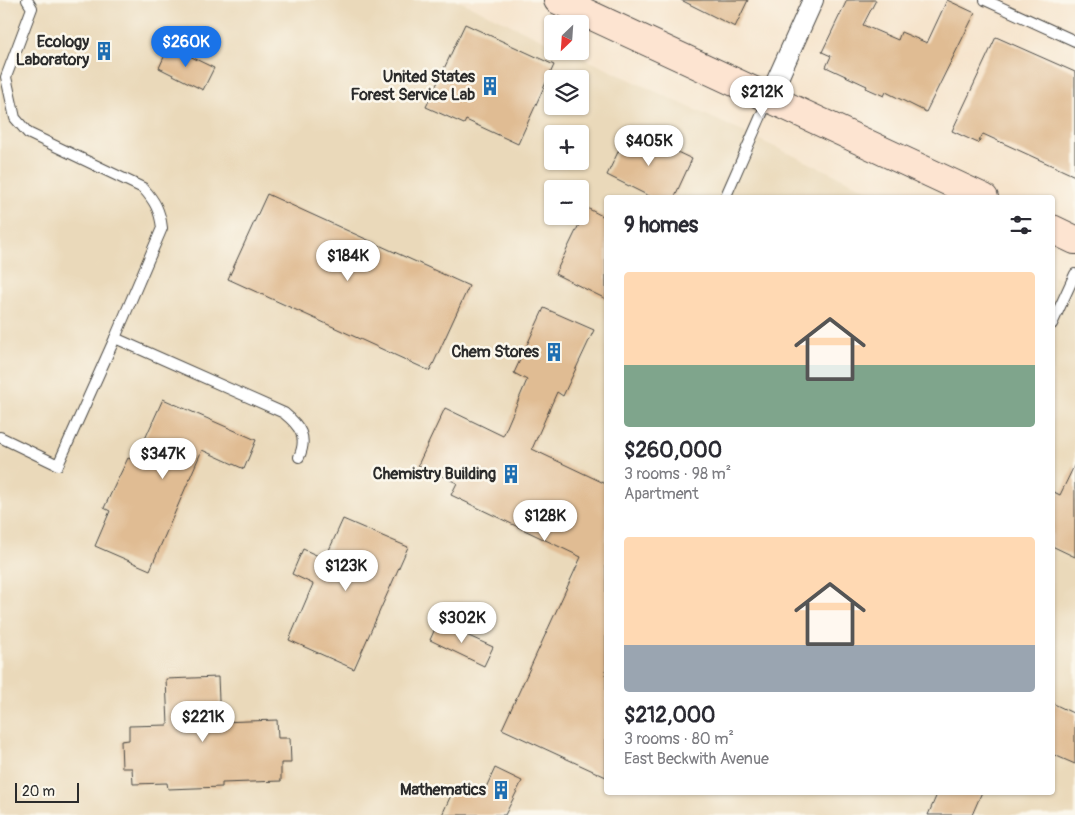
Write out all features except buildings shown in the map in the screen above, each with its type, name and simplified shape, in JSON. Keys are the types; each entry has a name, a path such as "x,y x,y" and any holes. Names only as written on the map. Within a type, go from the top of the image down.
{"street":[{"path":"558,0 978,195"},
{"path":"769,98 813,0"},
{"path":"1055,230 1075,240"}],"lane":[{"path":"0,437 58,465 162,228 160,212 153,199 143,188 28,133 16,118 6,77 32,8 27,0"},
{"path":"985,0 1075,41"},
{"path":"726,195 769,98"},
{"path":"1055,317 1075,274"},
{"path":"115,338 284,413 300,429 304,439 299,457"}],"shaded area":[{"path":"0,0 457,0 544,40 544,60 587,60 879,195 604,195 604,795 1055,795 1055,277 1075,286 1075,815 0,815"}],"place":[{"name":"Ecology Laboratory","path":"104,51"},
{"name":"United States Forest Service Lab","path":"490,86"},
{"name":"Chem Stores","path":"554,352"},
{"name":"Chemistry Building","path":"511,474"},
{"name":"Mathematics","path":"501,790"}]}
